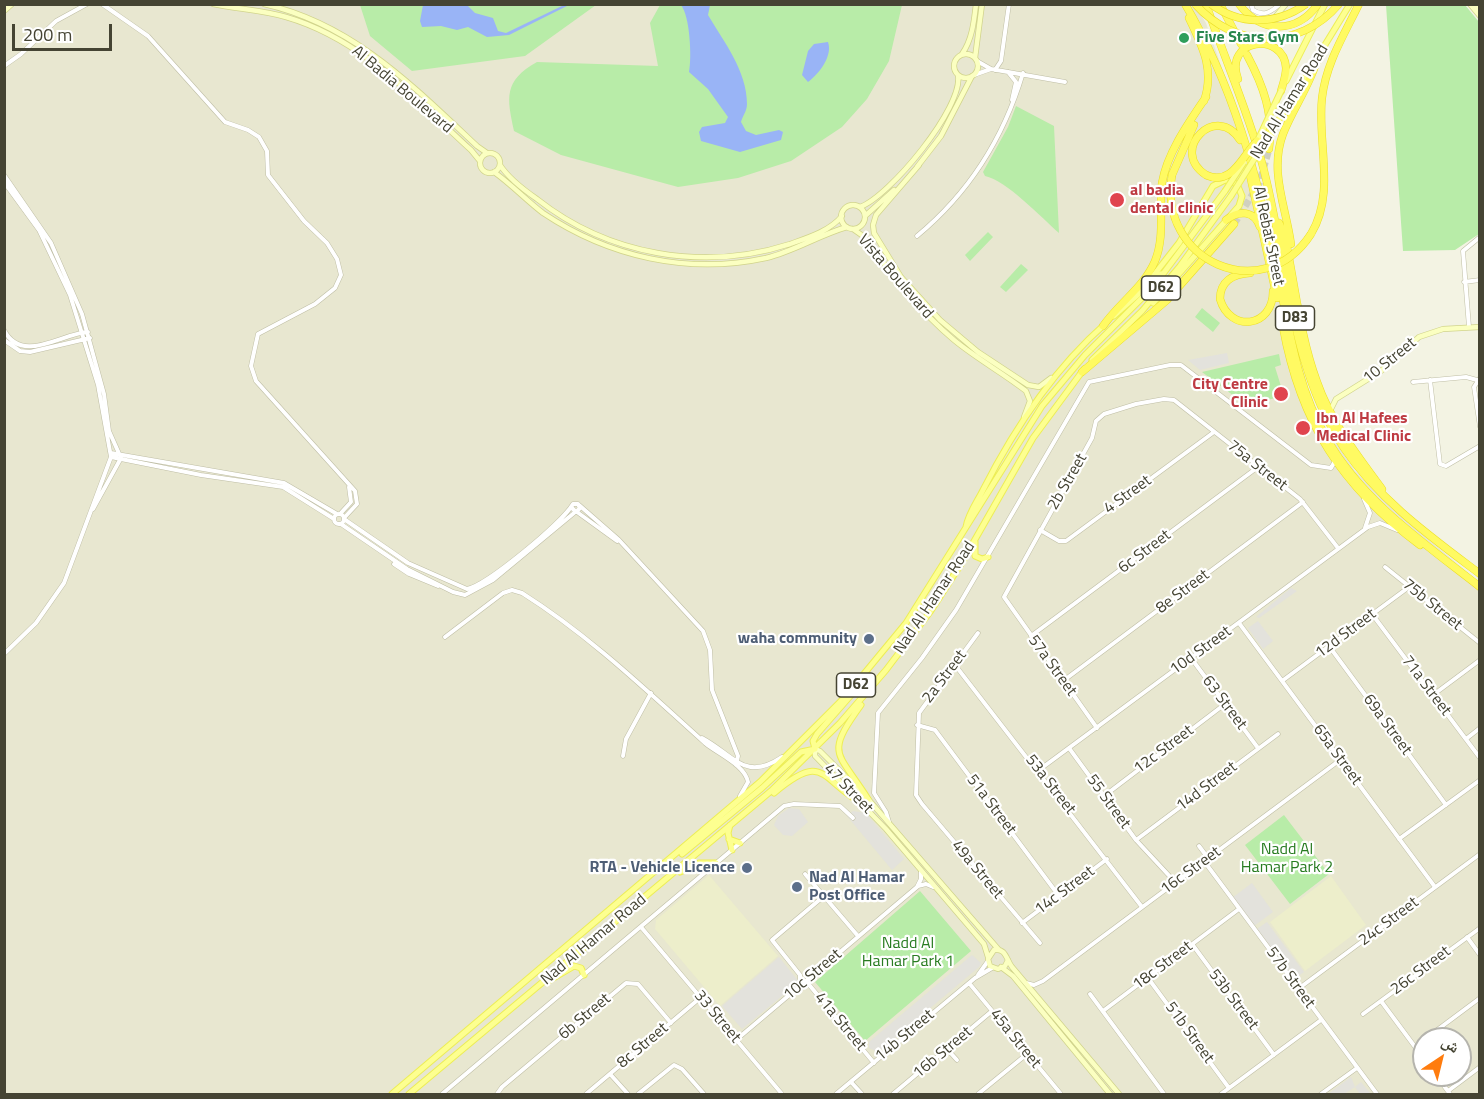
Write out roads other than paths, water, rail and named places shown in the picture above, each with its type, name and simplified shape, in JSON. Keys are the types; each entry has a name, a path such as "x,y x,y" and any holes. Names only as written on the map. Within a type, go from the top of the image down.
{"highway":[{"name":"Al Rebat Street","path":"1184,4 1205,40 1244,137 1264,207 1295,363 1310,406 1327,439 1359,484 1392,517 1479,587"},
{"path":"1184,4 1208,64 1209,84 1206,97 1172,175 1169,194 1172,212 1178,228 1191,247 1221,266 1242,270 1259,269"},
{"path":"1195,4 1212,21 1233,33 1268,40 1291,36 1313,27 1339,4"},
{"name":"Al Rebat Street","path":"1206,4 1244,105 1275,216 1302,357 1312,388 1344,447 1363,473 1396,507 1479,574"},
{"path":"1211,4 1230,15 1257,21 1283,17 1306,4"},
{"path":"1220,4 1241,44"},
{"path":"1239,4 1245,13 1260,23 1284,27 1306,18 1318,4"},
{"path":"1271,268 1273,300 1271,307 1260,319 1245,322 1237,320 1222,308 1220,299 1222,288 1230,278 1288,258 1311,234 1319,218 1324,200 1321,114 1324,85 1335,51 1359,4"},
{"path":"1244,105 1236,63 1240,54 1252,45 1267,45 1283,58 1285,73 1281,91"},
{"path":"1247,55 1267,101 1270,125 1269,150"},
{"path":"1294,277 1290,237 1278,179 1278,154 1283,132 1318,57"},
{"path":"1222,80 1265,237 1297,388 1308,416 1335,462 1362,495 1408,536 1464,575"},
{"path":"1103,326 1145,278 1154,262 1160,238 1165,170 1206,97"},
{"path":"1240,140 1234,132 1224,127 1213,126 1200,133 1195,141 1192,154 1196,166 1206,175 1217,178 1230,174 1257,141"},
{"path":"1226,220 1239,213 1250,215 1259,222 1265,237"},
{"path":"1275,216 1285,237 1307,351 1322,394 1330,413 1350,445 1396,507"},
{"path":"1082,372 1167,300 1234,224"}],"main road":[{"name":"Nad Al Hamar Road","path":"392,1095 723,814 790,754 886,649 965,532 1021,437 1047,400 1085,355 1147,294 1225,191 1257,141 1325,4"},
{"name":"Nad Al Hamar Road","path":"411,1093 751,808 814,749 869,691 921,624 975,539 1033,438 1082,372 1142,311 1180,266 1231,196 1350,4"},
{"path":"1136,297 1179,243 1213,186 1225,180 1237,184 1242,196 1239,206 1168,288 1142,311"},
{"path":"965,532 967,521 1022,422 1064,365 1173,262"},
{"path":"975,539 975,556 982,559 988,557"},
{"path":"651,875 664,868 762,788 801,752 814,749 815,738 886,649"},
{"path":"865,801 843,763 838,747 844,728 869,691"},
{"path":"751,808 760,805 793,777 812,771 830,777 865,801"},
{"path":"730,824 729,839 732,850"},
{"path":"729,839 740,843"},
{"path":"670,877 695,864 716,862"},
{"path":"543,983 574,966 581,968 584,975"}],"street":[{"path":"4,11 12,4"},
{"path":"4,66 21,54 56,21 87,4"},
{"path":"102,4 148,36 223,120 232,126 248,130 258,137 267,151 266,171 269,177 304,221 327,243 337,259 340,275 335,288 302,312 260,331 256,338 251,366 256,381 346,481 358,499 356,506 337,524 334,519 283,487 121,460 111,455"},
{"name":"Al Badia Boulevard","path":"213,4 279,15 307,24 342,40 382,68 480,161"},
{"name":"Al Badia Boulevard","path":"264,4 318,21 358,43 386,63 487,153"},
{"path":"976,4 975,22 968,45 954,62 959,84 919,154 885,190 860,207 848,207 833,225 762,251 712,258 660,254 615,242 571,223 534,197 500,165 496,155 487,153 480,161 484,171 494,172 542,212 579,234 621,251 664,261 708,264 753,260 788,251 850,228 862,226 865,216 919,165 947,126 978,68 976,60 982,4"},
{"path":"993,70 1002,57 1009,4"},
{"path":"1251,4 1256,12 1266,14 1280,4"},
{"path":"1245,13 1259,20 1269,19 1277,15 1286,4"},
{"path":"1470,4 1479,16"},
{"path":"1475,4 1479,10"},
{"path":"962,54 993,70"},
{"path":"958,75 973,76 993,70 1023,73 1065,82"},
{"path":"1008,71 1016,82 1012,106"},
{"path":"917,236 947,209 974,176 993,145 1012,106 1023,73"},
{"path":"494,172 500,165"},
{"name":"Vista Boulevard","path":"919,165 877,213 873,222 876,236 901,277 940,320 1005,370 1035,387 1044,385 1064,365"},
{"path":"4,175 51,243 90,338 104,394 109,431 120,453 121,460 91,512"},
{"path":"4,182 47,244 70,295 100,393 104,432 111,455 67,576 57,595 36,623 4,654"},
{"path":"860,207 865,216"},
{"path":"842,216 850,228"},
{"name":"Vista Boulevard","path":"850,228 863,236 917,306 956,342 1029,395 1029,403 1022,422"},
{"path":"1467,327 1463,249 1479,237"},
{"path":"1464,281 1477,281"},
{"name":"10 Street","path":"1330,413 1331,405 1339,397 1381,371 1419,337 1438,330 1479,327"},
{"path":"4,330 14,343 26,347 88,332"},
{"path":"4,340 25,352 90,338"},
{"path":"889,823 886,812 874,793 877,717 939,636 988,557 1085,386 1094,380 1173,364 1181,365 1311,465 1331,468 1335,462"},
{"path":"999,372 1005,370"},
{"path":"1413,382 1466,377 1477,380 1479,427"},
{"path":"1430,380 1440,464 1446,466 1479,446"},
{"path":"1322,394 1339,397"},
{"name":"75a Street","path":"1164,399 1177,401 1303,502 1338,548"},
{"name":"2b Street","path":"1008,605 1004,593 1092,438 1100,417 1132,404 1164,399"},
{"name":"4 Street","path":"1040,530 1059,541 1066,541 1214,432"},
{"path":"111,455 120,453 202,471 284,483 338,514 390,558 453,592 469,594 493,580 576,512 579,505"},
{"name":"6c Street","path":"1031,636 1258,467"},
{"path":"334,519 349,507 352,498 346,481"},
{"path":"1362,495 1370,513 1362,531"},
{"name":"8e Street","path":"1063,681 1303,502"},
{"path":"343,520 389,552 427,573 460,588 473,588 502,569 574,504 579,505 629,551 706,637 710,650 712,690 738,760 736,765"},
{"path":"571,507 629,551"},
{"name":"10d Street","path":"1039,770 1373,524 1383,523 1408,536"},
{"name":"75b Street","path":"1385,567 1479,643"},
{"name":"12d Street","path":"1282,681 1409,587"},
{"path":"445,637 503,593 519,591 586,636 699,736 736,765 746,776 748,786 723,814"},
{"name":"57a Street","path":"1008,605 1097,728"},
{"name":"71a Street","path":"1372,614 1479,758"},
{"name":"65a Street","path":"1239,623 1435,887"},
{"name":"2a Street","path":"916,795 917,725 921,711 978,633"},
{"name":"69a Street","path":"1329,646 1446,804"},
{"name":"63 Street","path":"1191,658 1258,748"},
{"path":"1433,695 1479,660"},
{"name":"53a Street","path":"956,664 1142,907"},
{"path":"623,756 626,739 651,693"},
{"name":"12c Street","path":"1104,796 1225,704"},
{"name":"51a Street","path":"917,725 935,730 1059,896"},
{"path":"1466,739 1479,728"},
{"name":"14d Street","path":"1136,840 1278,734"},
{"path":"699,736 752,769 763,769 790,754"},
{"name":"55 Street","path":"1069,748 1136,840 1175,882"},
{"name":"47 Street","path":"814,749 815,756 889,823 999,950"},
{"name":"16c Street","path":"1043,981 1340,760"},
{"path":"1399,839 1479,780"},
{"name":"49a Street","path":"916,795 1040,943"},
{"name":"47 Street","path":"865,801 920,870 984,944 988,959"},
{"name":"Nad Al Hamar Road","path":"442,1095 775,814 790,804 826,805 842,807 853,818"},
{"name":"57b Street","path":"1199,846 1239,909 1377,1095"},
{"name":"24c Street","path":"1298,989 1479,854"},
{"name":"14c Street","path":"1022,922 1107,859"},
{"path":"917,887 921,879 920,870"},
{"path":"806,874 858,936"},
{"path":"917,887 926,884 936,889"},
{"name":"10c Street","path":"736,1040 917,887"},
{"path":"800,985 801,978 796,969 772,940 824,896"},
{"name":"18c Street","path":"1103,1011 1239,909"},
{"name":"33 Street","path":"643,925 700,998 782,1095"},
{"name":"26c Street","path":"1363,1014 1479,928"},
{"path":"1467,937 1479,955"},
{"name":"53b Street","path":"1192,944 1274,1055"},
{"path":"1008,960 1001,967 992,968 988,959 994,950 1005,954 1119,1095"},
{"name":"14b Street","path":"975,978 988,959"},
{"path":"1001,967 1013,976 1110,1095"},
{"name":"14b Street","path":"836,1095 975,978 992,968"},
{"path":"796,969 805,976 813,975"},
{"name":"51b Street","path":"1148,978 1229,1088"},
{"name":"41a Street","path":"806,981 874,1062"},
{"path":"1026,982 1034,985 1043,981"},
{"path":"1039,998 1037,990 1043,981"},
{"name":"6b Street","path":"497,1095 502,1087 626,982 638,984 671,1023"},
{"name":"45a Street","path":"969,983 1061,1095"},
{"path":"1090,994 1164,1095"},
{"name":"8c Street","path":"586,1095 700,998"},
{"path":"1440,1027 1479,998"},
{"path":"1381,1001 1412,1043"},
{"name":"16b Street","path":"893,1095 992,1011"},
{"path":"1221,1095 1321,1020"},
{"path":"947,1049 957,1060"},
{"path":"978,1095 1027,1054"},
{"path":"638,1095 674,1065 680,1067 704,1095"},
{"path":"1449,1093 1479,1067"},
{"path":"1321,1095 1357,1068"},
{"path":"610,1074 628,1095"},
{"path":"851,1082 862,1095"}],"water":[{"path":"423,5 467,5 475,13 493,18 498,31 506,33 564,5 569,5 509,35 487,37 468,27 457,30 441,26 422,27 420,21"},
{"path":"681,5 710,5 708,15 734,57 743,80 747,104 741,122 746,131 756,135 779,130 783,132 781,140 740,152 701,141 699,132 702,127 725,123 728,117 708,89 689,72 690,37"},
{"path":"828,42 827,59 808,82 802,75 808,51 814,44"}],"tunnel":[{"path":"1234,224 1259,184 1269,149"}],"place":[{"name":"Five Stars Gym","path":"1184,38"},
{"name":"al badia dental clinic","path":"1117,200"},
{"name":"City Centre Clinic","path":"1281,394"},
{"name":"Ibn Al Hafees Medical Clinic","path":"1303,428"},
{"name":"waha community","path":"869,639"},
{"name":"RTA - Vehicle Licence","path":"747,868"},
{"name":"Nad Al Hamar Post Office","path":"797,887"}],"park label":[{"name":"Nadd Al Hamar Park 2","path":"1287,859"},
{"name":"Nadd Al Hamar Park 1","path":"908,953"}]}
